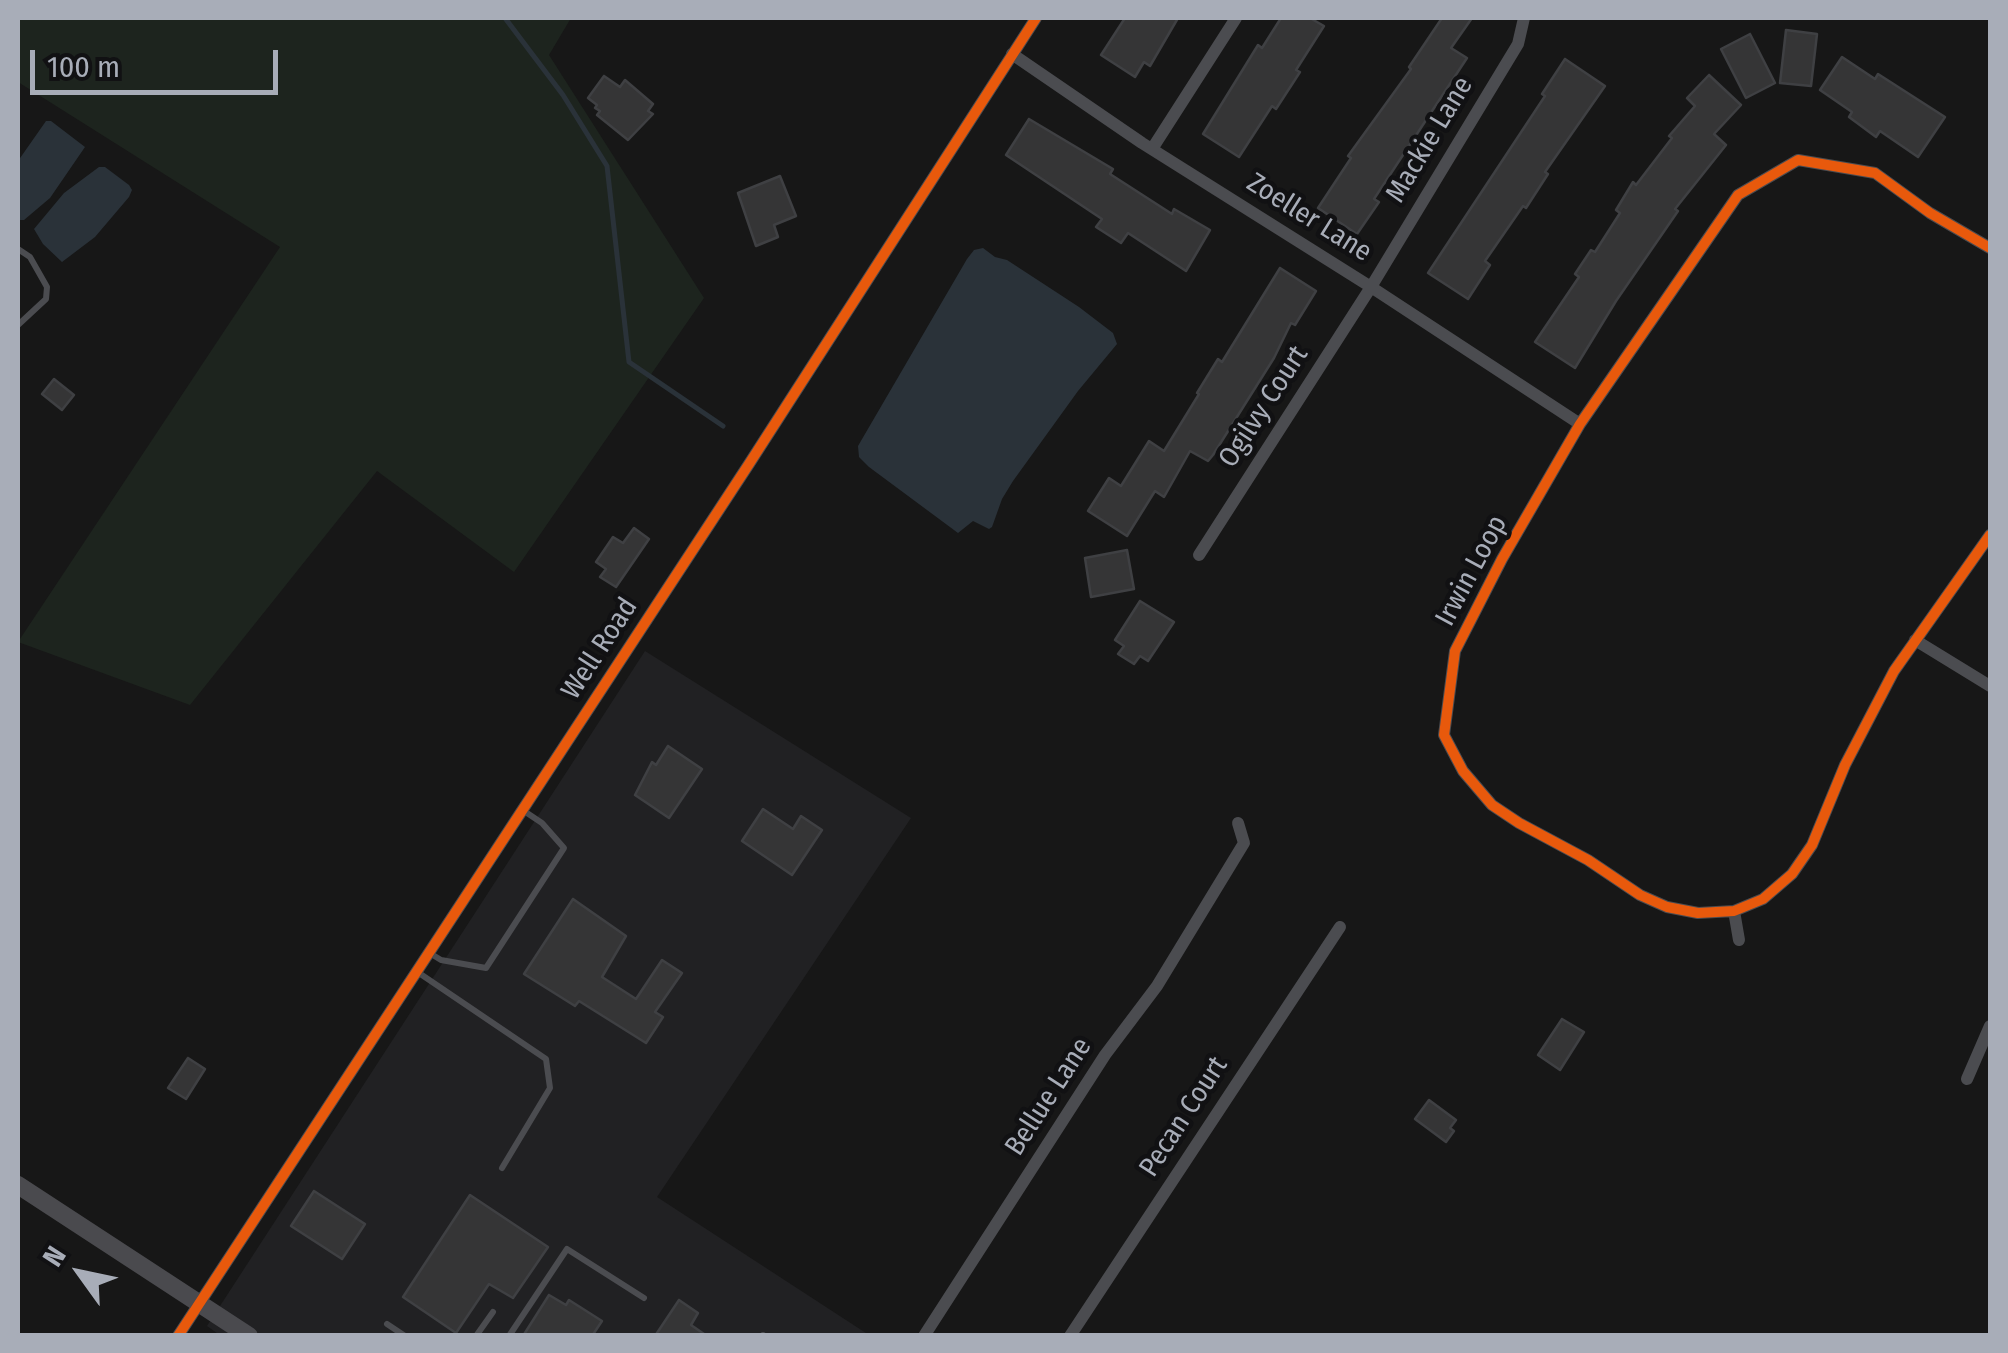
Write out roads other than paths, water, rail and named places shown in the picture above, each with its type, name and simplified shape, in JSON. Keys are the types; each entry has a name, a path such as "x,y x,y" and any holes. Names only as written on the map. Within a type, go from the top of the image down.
{"street":[{"path":"1152,149 1236,18"},
{"name":"Mackie Lane","path":"1371,286 1518,44 1524,18"},
{"name":"Well Road","path":"178,1336 760,448 1030,20"},
{"name":"Zoeller Lane","path":"1012,54 1152,149 1371,286 1580,424"},
{"name":"Irwin Loop","path":"1734,911 1698,913 1640,896 1588,860 1492,804 1464,771 1444,735 1455,651 1502,558 1580,424 1738,194 1798,160 1874,173 1930,213 1990,248"},
{"name":"Ogilvy Court","path":"1199,555 1371,286"},
{"path":"1738,940 1734,911 1763,898 1792,874 1812,846 1845,765 1894,671 1990,535"},
{"path":"1916,640 1990,686"},
{"name":"Bellue Lane","path":"924,1336 1106,1054 1156,986 1244,844 1238,823"},
{"name":"Pecan Court","path":"1070,1336 1340,926"},
{"path":"1966,1079 1990,1026"},
{"path":"18,1185 249,1336"}],"lane":[{"path":"18,249 30,257 47,286 46,299 18,325"},
{"path":"427,952 441,960 486,968 564,848 542,823 521,809"},
{"path":"415,970 546,1058 550,1088 502,1168"},
{"path":"508,1336 567,1249 644,1298"},
{"path":"476,1336 492,1312"},
{"path":"388,1324 405,1336"}],"waterway":[{"path":"505,18 563,95 607,166 629,362 723,426"}]}
